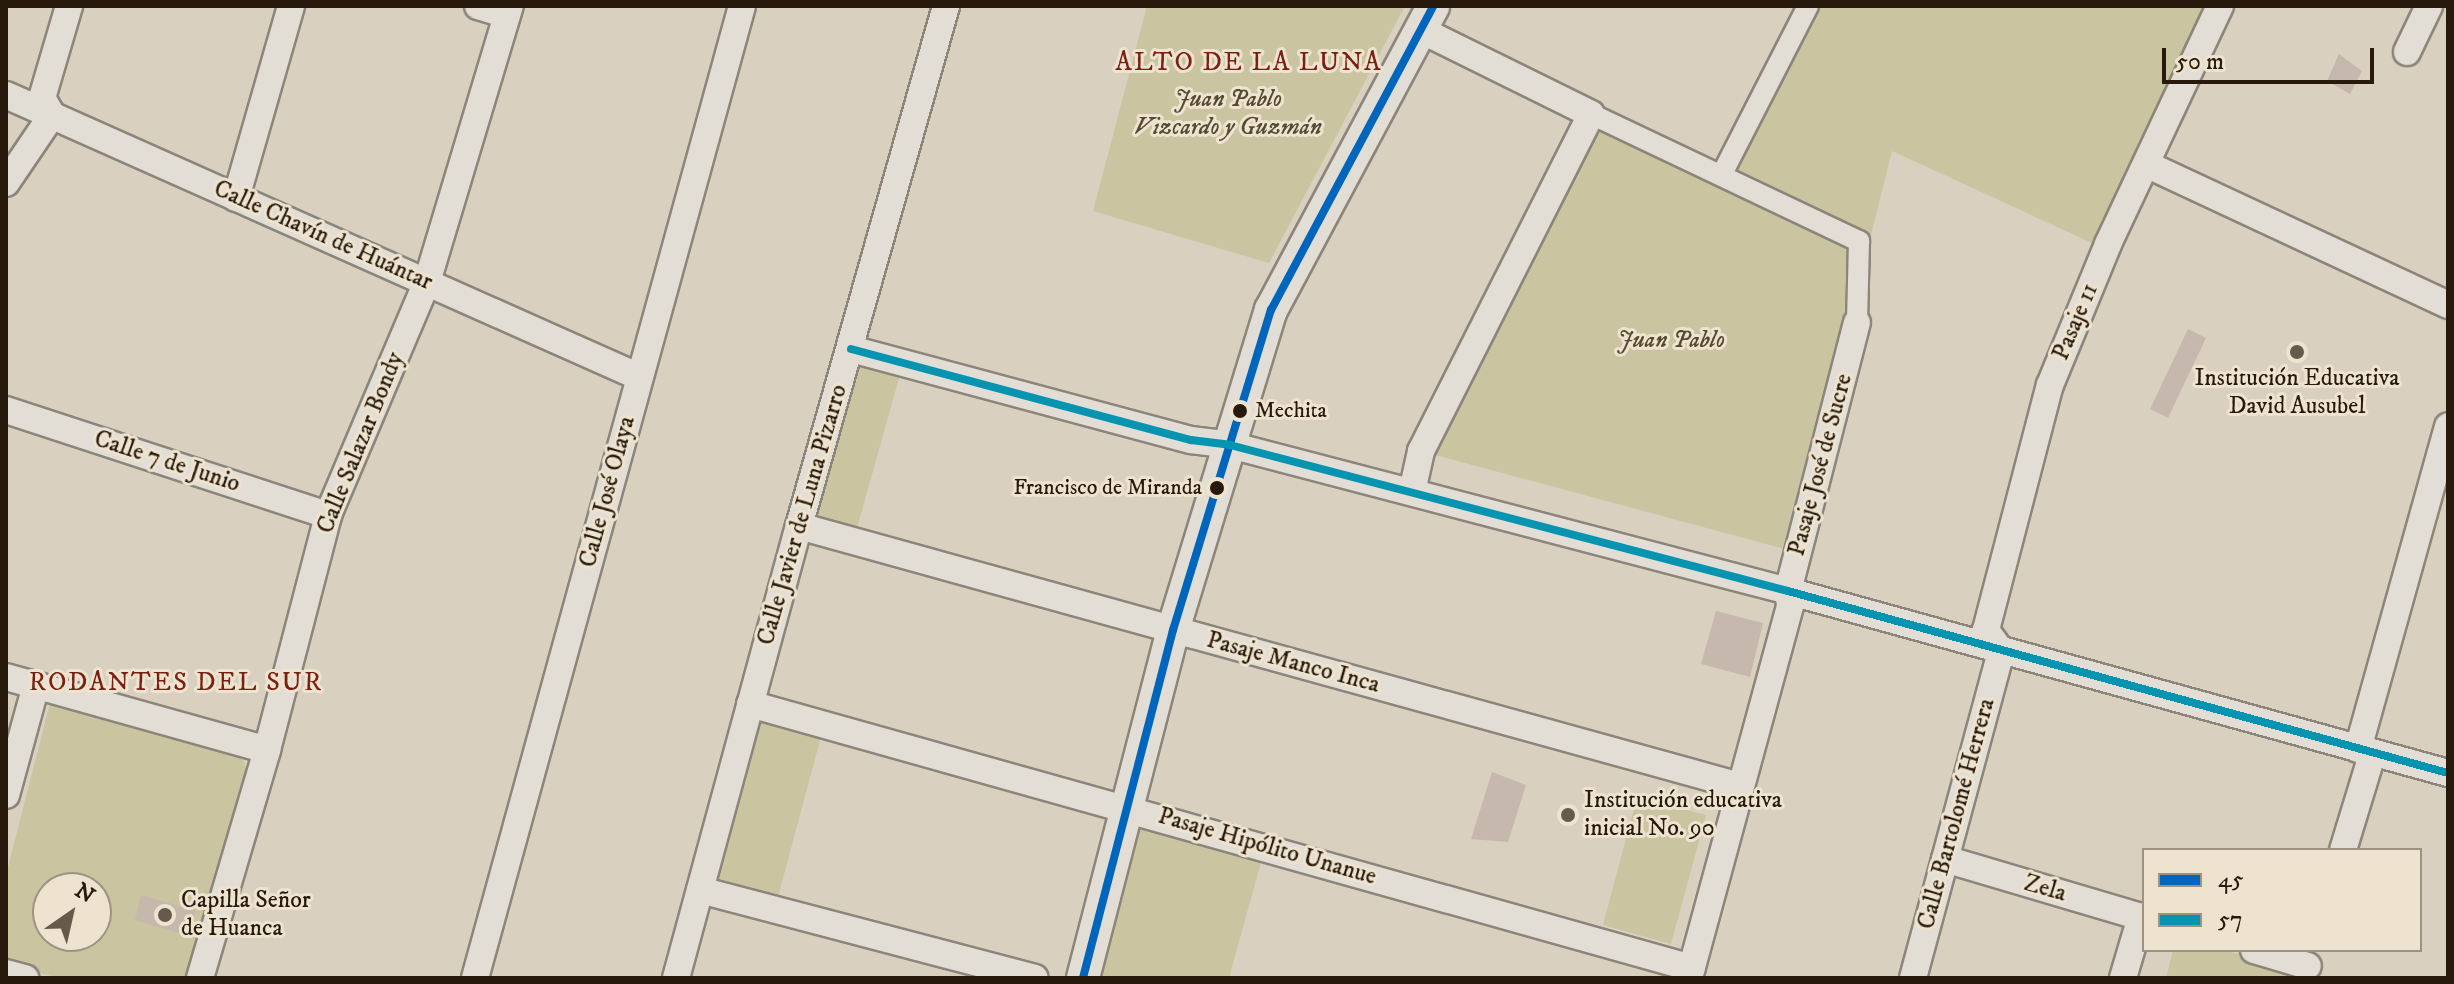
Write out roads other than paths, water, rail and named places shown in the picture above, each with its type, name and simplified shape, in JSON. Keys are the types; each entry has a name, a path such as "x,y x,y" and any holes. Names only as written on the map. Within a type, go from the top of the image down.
{"street":[{"path":"6,183 52,115 42,98 69,6"},
{"path":"236,198 291,6"},
{"path":"478,6 509,10"},
{"name":"Calle José Olaya","path":"475,978 742,6"},
{"name":"Calle Javier de Luna Pizarro","path":"676,978 799,526 946,6"},
{"path":"1722,174 1808,6"},
{"name":"Pasaje 11","path":"2001,651 1986,630 2050,385 2108,244 2148,165 2220,6"},
{"path":"2407,52 2429,6"},
{"name":"Calle Salazar Bondy","path":"200,978 267,750 328,515 427,282 509,10"},
{"path":"1083,978 1173,630 1271,310 1427,18 1591,114 1859,241 1857,323"},
{"name":"Calle Chavín de Huántar","path":"6,95 639,377"},
{"path":"1412,492 1421,451 1591,114"},
{"path":"2148,165 2448,305"},
{"name":"Pasaje José de Sucre","path":"1690,973 1790,605 1788,591 1857,323"},
{"path":"851,349 1207,444 1230,445 1788,591 2448,773"},
{"name":"Calle 7 de Junio","path":"6,410 328,515"},
{"path":"2343,848 2365,750 2448,426"},
{"name":"Pasaje Manco Inca","path":"799,526 1740,786"},
{"name":"Calle Bartolomé Herrera","path":"1913,978 2001,651"},
{"path":"6,677 267,750"},
{"path":"6,795 36,685"},
{"name":"Pasaje Hipólito Unanue","path":"750,704 1129,808 1690,973"},
{"name":"Zela","path":"1945,859 2142,918"},
{"path":"700,890 1035,978"},
{"path":"2123,978 2142,921"},
{"path":"2261,952 2308,965"},
{"path":"6,973 25,978"}],"place":[{"name":"Institución Educativa David Ausubel","path":"2297,352"},
{"name":"Mechita","path":"1240,411"},
{"name":"Francisco de Miranda","path":"1217,488"},
{"name":"Institución educativa inicial No. 90","path":"1568,815"},
{"name":"Capilla Señor de Huanca","path":"165,915"}],"district":[{"name":"ALTO DE LA LUNA","path":"1249,63"},
{"name":"RODANTES DEL SUR","path":"176,683"}],"park label":[{"name":"Juan Pablo Vizcardo y Guzmán","path":"1228,114"},
{"name":"Juan Pablo","path":"1671,341"}]}
